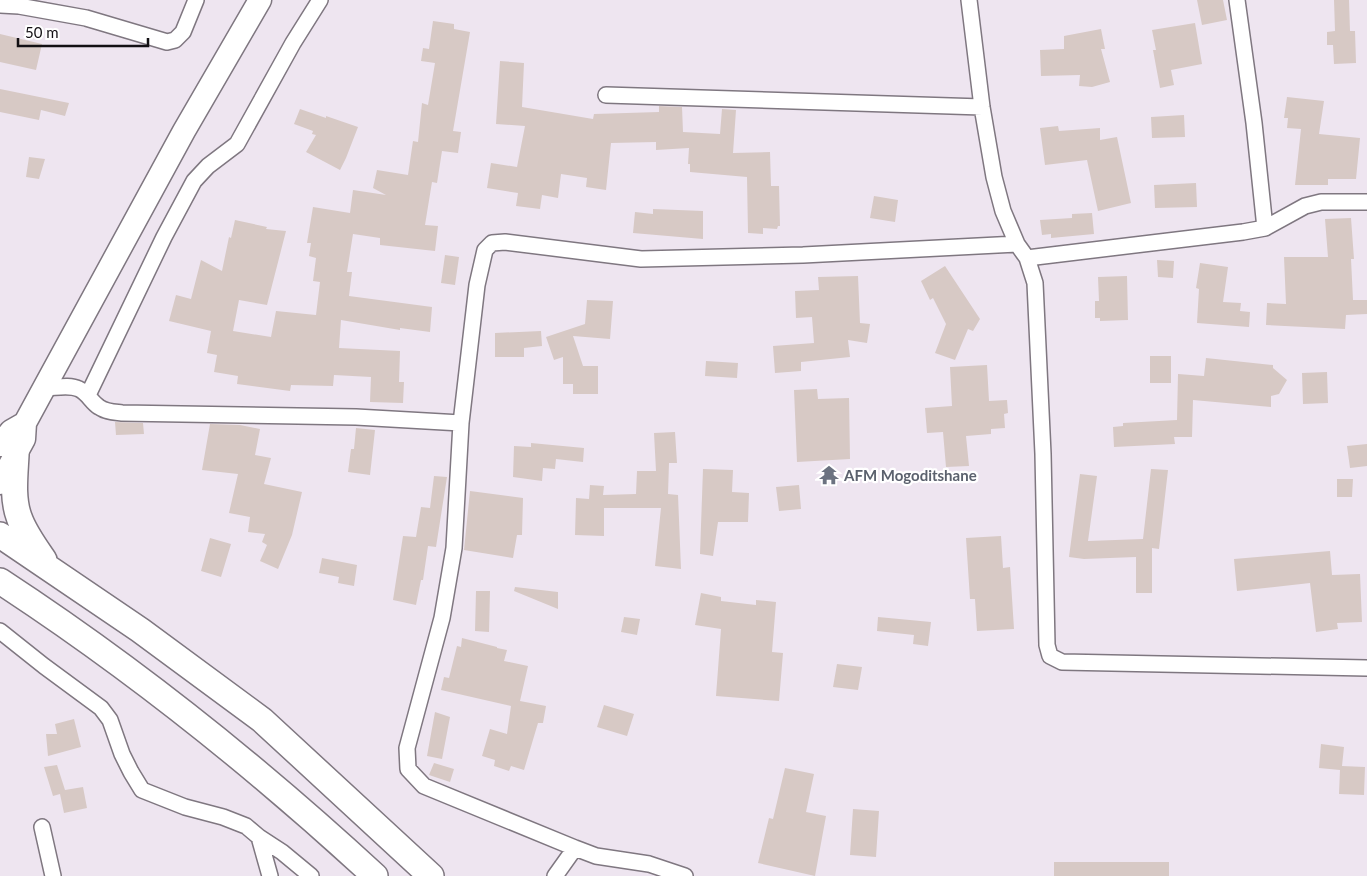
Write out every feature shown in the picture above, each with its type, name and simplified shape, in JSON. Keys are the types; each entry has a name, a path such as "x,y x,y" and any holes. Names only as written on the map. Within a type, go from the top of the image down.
{"main road":[{"path":"0,483 8,450 24,439 25,423 179,139 260,0"},
{"path":"8,450 19,518 26,533 50,568"},
{"path":"0,535 184,661 262,720 431,876"},
{"path":"0,581 80,635 189,718 263,777 376,876"}],"street":[{"path":"0,5 19,6 86,18 167,42 175,40 183,32 196,0"},
{"path":"88,395 164,237 194,181 208,166 237,144 293,43 320,0"},
{"path":"969,0 982,107 994,177 1003,211 1017,244 1028,258 1035,283 1043,454 1047,645 1050,656 1062,662 1367,668"},
{"path":"1237,0 1254,123 1265,228"},
{"path":"606,95 982,107"},
{"path":"1028,258 1265,228 1305,206 1321,202 1367,202"},
{"path":"685,876 649,864 596,856 575,848 424,786 408,769 407,748 442,618 454,548 461,423 477,285 485,250 492,243 505,242 640,259 803,255 1017,244"},
{"path":"44,388 73,387 81,389 98,407 122,413 356,417 461,423"},
{"path":"0,631 102,708 110,720 122,754 142,790 185,807 246,826 311,876"},
{"path":"42,827 53,876"},
{"path":"259,837 270,876"},
{"path":"561,873 575,848"}],"building":[{"path":"1197,0 1223,0 1227,20 1202,25"},
{"path":"1334,0 1349,0 1350,31 1355,31 1356,63 1334,64 1333,45 1327,45 1327,32 1335,31"},
{"path":"433,21 454,24 454,29 470,32 453,131 461,132 458,153 442,151 437,183 432,182 425,225 438,226 435,251 380,245 380,238 353,234 347,272 352,272 349,296 432,307 430,332 400,328 400,330 341,320 339,348 400,351 399,382 404,382 403,403 370,402 371,377 334,375 333,386 291,385 290,391 237,384 238,376 214,372 217,355 207,353 211,331 169,321 176,295 191,299 201,260 222,271 229,237 231,238 235,220 267,227 266,229 286,231 267,305 239,300 233,331 271,337 276,311 316,315 320,282 313,281 316,258 309,256 311,243 307,243 313,207 350,213 353,190 386,195 373,188 377,170 408,175 413,141 418,142 422,103 428,105 435,63 421,61 423,48 429,49"},
{"path":"1195,23 1202,64 1171,70 1174,85 1160,88 1153,50 1156,50 1152,30"},
{"path":"1101,29 1105,49 1101,49 1110,82 1092,87 1079,86 1080,75 1041,76 1040,50 1064,49 1064,36"},
{"path":"0,34 42,44 36,70 0,62"},
{"path":"500,61 524,63 522,107 593,119 594,114 659,112 659,106 682,107 683,132 720,134 722,109 736,110 733,153 770,152 771,186 779,186 780,226 777,229 763,228 763,234 748,233 747,177 690,172 690,164 688,164 689,148 656,150 656,142 611,143 606,190 586,187 587,178 561,174 558,198 542,195 540,209 516,206 518,193 487,188 491,163 517,167 525,126 496,124"},
{"path":"0,89 69,103 65,116 41,110 39,120 0,112"},
{"path":"1287,97 1324,101 1319,134 1360,138 1356,179 1328,179 1328,185 1295,185 1301,129 1287,128 1288,118 1284,118"},
{"path":"300,109 358,127 340,170 306,152 316,135 312,134 313,131 294,124"},
{"path":"1184,115 1185,137 1152,138 1151,117"},
{"path":"1058,126 1059,131 1100,128 1100,140 1117,137 1131,203 1098,211 1087,160 1045,165 1040,128"},
{"path":"29,157 45,159 39,179 26,177"},
{"path":"1196,183 1197,207 1155,208 1154,185"},
{"path":"874,196 898,200 895,222 870,218"},
{"path":"653,209 703,211 703,239 633,233 635,212 653,214"},
{"path":"1092,213 1094,234 1051,238 1051,234 1042,235 1040,220 1072,218 1072,214"},
{"path":"1351,218 1354,259 1351,259 1353,300 1367,300 1367,314 1346,315 1345,329 1266,325 1267,303 1286,304 1284,257 1328,257 1325,219"},
{"path":"445,255 459,257 455,285 441,283"},
{"path":"1157,260 1174,261 1173,278 1158,277"},
{"path":"1200,263 1228,267 1223,302 1241,303 1240,311 1250,312 1249,327 1197,323 1199,289 1196,288"},
{"path":"945,266 980,319 973,331 968,329 955,360 935,353 946,324 933,298 930,300 921,281"},
{"path":"858,276 860,323 870,324 867,343 848,340 850,357 801,362 801,371 775,373 773,346 814,343 812,317 796,318 795,291 819,290 818,277"},
{"path":"1127,276 1128,320 1100,321 1100,318 1095,318 1095,301 1099,301 1098,277"},
{"path":"587,300 613,301 610,339 573,336 583,366 598,366 598,394 573,394 573,384 563,384 563,357 554,360 546,337 585,324"},
{"path":"541,331 542,346 524,348 524,357 495,357 495,333"},
{"path":"1150,356 1171,356 1171,383 1150,383"},
{"path":"1206,358 1273,365 1273,368 1287,380 1279,394 1271,396 1271,407 1193,400 1192,437 1174,437 1175,444 1114,447 1113,427 1123,426 1123,423 1177,420 1178,374 1204,376"},
{"path":"706,361 738,363 737,378 705,376"},
{"path":"987,365 989,401 1007,400 1008,413 1004,414 1005,428 991,429 991,434 966,436 969,466 946,467 943,432 927,433 925,408 952,406 950,367"},
{"path":"1327,372 1328,403 1303,404 1302,373"},
{"path":"817,389 818,399 849,398 850,459 797,462 794,390"},
{"path":"115,422 143,423 144,434 116,435"},
{"path":"210,424 240,425 260,429 255,455 271,458 264,484 302,492 292,535 278,569 260,561 267,545 262,542 265,534 248,532 250,517 229,513 238,474 202,470"},
{"path":"356,428 375,430 370,475 348,472 351,449 354,449"},
{"path":"675,432 677,463 669,463 668,494 678,495 681,569 655,566 661,508 604,508 604,536 575,535 576,498 589,499 590,485 604,486 603,495 636,494 637,471 656,471 654,433"},
{"path":"531,443 584,448 583,462 556,459 555,469 543,468 542,481 513,477 514,446 531,447"},
{"path":"1367,444 1367,466 1350,468 1347,446"},
{"path":"703,469 733,470 732,492 749,493 748,522 718,522 713,556 700,554"},
{"path":"1151,469 1168,470 1159,549 1152,548 1152,593 1136,593 1136,557 1084,559 1069,557 1080,474 1097,476 1088,541 1143,539"},
{"path":"434,476 447,477 436,547 428,546 423,580 421,580 416,605 393,600 403,536 416,537 421,507 430,508"},
{"path":"1337,479 1353,479 1352,497 1337,497"},
{"path":"799,485 801,509 779,511 776,487"},
{"path":"470,491 523,498 522,535 517,535 513,558 464,550"},
{"path":"1001,536 1003,568 1010,567 1014,629 977,631 975,599 970,599 966,538"},
{"path":"210,538 231,544 221,577 201,571"},
{"path":"1330,551 1332,575 1360,574 1362,622 1337,623 1338,629 1316,632 1310,583 1237,591 1234,559"},
{"path":"322,558 357,565 354,586 338,583 339,577 319,573"},
{"path":"515,587 558,592 558,609 514,591"},
{"path":"476,591 490,591 489,632 475,631"},
{"path":"701,593 721,597 721,601 756,605 756,600 776,602 772,652 783,653 779,701 716,696 721,629 695,625"},
{"path":"624,617 640,619 637,635 621,632"},
{"path":"878,617 931,622 928,646 913,644 914,635 877,631"},
{"path":"462,638 507,650 504,661 528,666 520,701 546,706 543,723 538,723 524,770 511,766 509,771 494,766 495,760 482,756 490,729 507,734 511,706 441,690 444,677 449,678 457,646 461,647"},
{"path":"837,664 862,667 858,690 833,687"},
{"path":"604,705 634,714 627,736 597,727"},
{"path":"435,712 450,717 442,759 427,756"},
{"path":"74,719 81,747 48,756 46,734 57,734 55,724"},
{"path":"1321,744 1344,747 1342,766 1365,767 1364,795 1339,794 1340,770 1319,768"},
{"path":"434,763 454,769 450,782 429,775"},
{"path":"57,765 65,790 83,787 87,808 64,813 60,794 53,796 44,767"},
{"path":"785,768 814,774 806,812 826,816 815,876 758,863 769,818 773,819"},
{"path":"853,809 879,811 876,857 850,855"},
{"path":"1054,862 1169,862 1169,876 1054,876"}],"place":[{"name":"AFM Mogoditshane","path":"829,475"}]}
